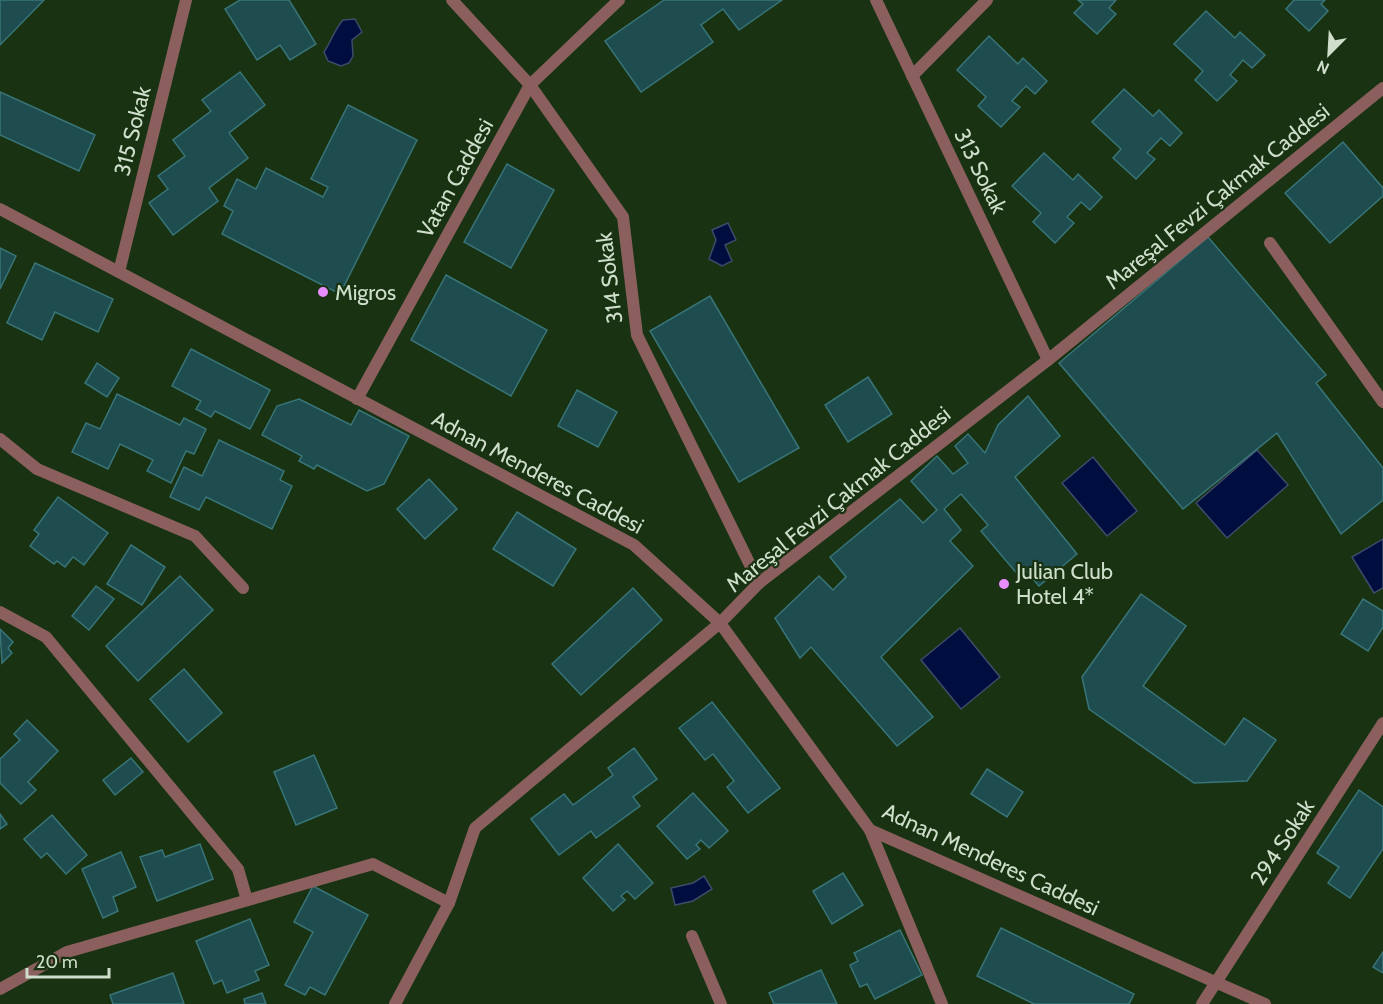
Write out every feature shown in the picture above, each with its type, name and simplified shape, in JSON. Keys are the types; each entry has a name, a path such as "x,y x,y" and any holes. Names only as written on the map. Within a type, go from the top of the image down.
{"street":[{"name":"315 Sokak","path":"119,272 186,0"},
{"name":"314 Sokak","path":"452,0 530,85 622,217 637,335 759,583"},
{"name":"Vatan Caddesi","path":"357,399 530,85 619,0"},
{"name":"313 Sokak","path":"876,0 1048,360"},
{"path":"912,76 987,0"},
{"name":"Mareşal Fevzi Çakmak Caddesi","path":"395,1004 449,903 475,828 720,622 759,583 1048,360 1383,88"},
{"name":"Adnan Menderes Caddesi","path":"0,209 634,545 720,622 870,830 1265,1004"},
{"path":"1270,243 1383,402"},
{"path":"0,439 37,469 195,536 243,588"},
{"path":"0,612 46,637 238,869 248,900"},
{"name":"294 Sokak","path":"1202,1004 1383,723"},
{"path":"870,830 942,1004"},
{"path":"0,989 67,952 373,864 449,903"},
{"path":"692,936 721,1004"}],"shaded area":[{"path":"355,19 362,32 352,40 353,56 349,63 341,66 328,61 324,52 337,28 343,20"},
{"path":"728,223 736,240 725,245 732,261 722,266 709,259 716,240 712,230"},
{"path":"1257,450 1288,485 1227,538 1196,503"},
{"path":"1093,457 1137,511 1107,536 1062,483"},
{"path":"1383,539 1383,588 1374,593 1352,557"},
{"path":"960,628 1000,677 961,709 921,660"},
{"path":"704,876 712,889 693,901 675,905 671,888 693,883"}],"building":[{"path":"0,0 44,0 0,45"},
{"path":"240,0 289,0 316,44 290,60 280,45 257,60 225,9"},
{"path":"664,0 782,0 739,30 723,9 701,25 713,42 641,92 605,41"},
{"path":"1078,0 1116,0 1109,8 1116,14 1097,34 1074,13 1083,4"},
{"path":"1294,0 1325,0 1321,4 1328,11 1309,31 1286,9"},
{"path":"1206,11 1235,38 1240,32 1265,55 1252,68 1243,60 1230,75 1237,81 1217,101 1195,80 1203,71 1174,44"},
{"path":"989,36 1018,64 1023,58 1047,81 1035,94 1026,86 1012,101 1020,107 1001,127 978,106 986,97 957,70"},
{"path":"240,72 265,105 229,133 248,158 209,188 218,201 173,235 149,203 168,189 158,176 185,156 173,140 211,111 202,100"},
{"path":"1124,89 1153,116 1159,110 1182,133 1170,146 1161,138 1147,153 1155,159 1136,179 1113,158 1121,149 1092,122"},
{"path":"0,92 95,135 79,171 0,135"},
{"path":"348,105 417,140 340,294 222,234 233,211 224,206 237,179 256,189 266,168 323,197 328,187 311,179"},
{"path":"1343,142 1383,188 1383,196 1330,243 1285,193"},
{"path":"1044,153 1073,180 1078,174 1102,197 1090,210 1081,202 1067,217 1074,223 1055,243 1033,222 1041,213 1012,186"},
{"path":"507,164 554,190 511,268 464,242"},
{"path":"1208,237 1326,375 1316,383 1383,468 1383,500 1341,534 1277,433 1183,509 1059,363"},
{"path":"0,248 16,256 0,289"},
{"path":"35,263 113,299 98,332 55,312 42,340 7,323"},
{"path":"446,275 547,330 511,396 411,340"},
{"path":"710,296 799,448 739,482 650,331"},
{"path":"191,349 270,390 250,429 215,411 211,417 196,409 201,401 172,386"},
{"path":"97,363 119,378 107,397 85,383"},
{"path":"868,377 892,414 848,442 825,405"},
{"path":"577,390 617,412 598,447 558,426"},
{"path":"117,394 180,425 184,418 206,429 194,454 186,451 171,483 147,471 153,460 120,444 108,469 72,452 86,423 100,429"},
{"path":"1028,396 1060,436 1015,477 1077,554 1039,586 1025,570 1019,576 981,531 988,525 961,494 944,509 961,530 950,541 973,566 881,657 933,717 897,746 811,647 800,658 775,618 819,576 833,590 846,577 830,557 900,499 923,523 937,510 911,481 937,456 953,474 968,463 955,446 968,434 985,453 998,425"},
{"path":"299,399 351,425 359,410 409,436 384,484 367,491 317,465 314,469 299,461 302,456 262,435 277,406"},
{"path":"219,440 284,471 280,480 292,486 272,529 206,497 199,510 170,497 184,467 202,476"},
{"path":"429,479 457,509 425,539 397,509"},
{"path":"58,497 108,533 84,565 73,557 65,567 57,561 54,564 30,546 39,534 34,530"},
{"path":"517,512 576,549 553,586 493,549"},
{"path":"131,545 165,567 142,605 107,584"},
{"path":"180,576 213,610 138,681 106,646"},
{"path":"96,586 114,599 89,630 72,616"},
{"path":"633,588 662,620 581,695 552,664"},
{"path":"1141,594 1186,626 1143,686 1225,745 1244,718 1276,740 1247,781 1194,783 1089,709 1082,677"},
{"path":"1363,599 1383,611 1383,627 1368,651 1341,634"},
{"path":"0,629 13,642 8,648 12,653 2,663"},
{"path":"184,669 222,713 188,742 150,699"},
{"path":"712,702 780,788 748,813 727,787 734,781 713,754 705,760 679,728"},
{"path":"27,720 58,751 28,782 36,790 21,804 0,783 0,759 20,740 14,734"},
{"path":"634,748 657,779 633,797 640,806 596,838 591,831 559,855 531,819 564,794 573,805 613,775 608,768"},
{"path":"314,755 337,808 296,825 274,772"},
{"path":"131,758 143,772 115,795 103,780"},
{"path":"987,769 1023,792 1007,817 971,794"},
{"path":"1359,790 1383,807 1383,849 1350,898 1328,883 1339,867 1317,853"},
{"path":"693,793 728,831 709,848 701,840 696,845 700,849 687,859 657,826"},
{"path":"0,814 7,824 0,829"},
{"path":"52,815 87,855 66,874 47,853 41,858 24,839"},
{"path":"200,844 213,879 157,901 140,857 162,850 165,857"},
{"path":"618,844 653,883 635,899 627,891 621,896 625,900 613,911 583,878"},
{"path":"121,852 136,887 113,897 118,911 103,918 82,869"},
{"path":"843,873 863,905 832,924 813,891"},
{"path":"313,886 368,915 325,995 310,987 305,995 285,985 313,932 294,922"},
{"path":"250,919 269,965 255,971 259,980 227,993 222,980 214,984 196,941"},
{"path":"1001,928 1134,994 1129,1004 1034,1004 977,976"},
{"path":"900,930 922,975 875,999 867,984 860,987 850,965 858,961 854,953"},
{"path":"1383,952 1383,973 1373,967"},
{"path":"821,970 837,1004 774,1004 769,993"},
{"path":"173,973 184,1004 113,1004 110,995"},
{"path":"262,993 266,1004 245,1004 244,999"}],"place":[{"name":"Migros","path":"323,292"},
{"name":"Julian Club Hotel 4*","path":"1004,584"}]}
